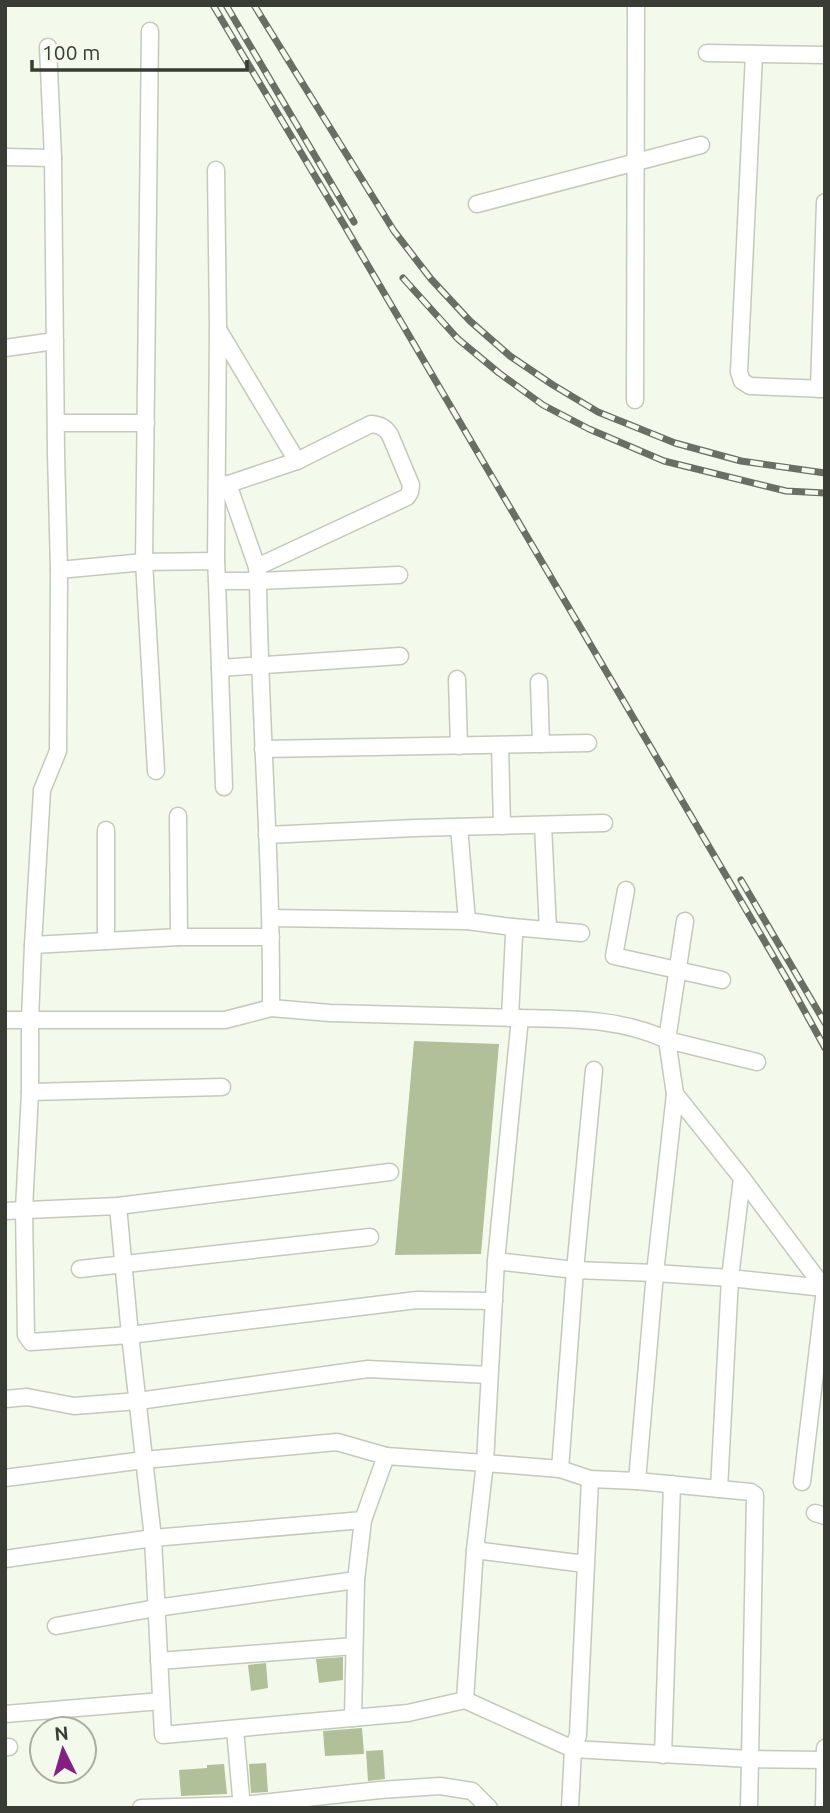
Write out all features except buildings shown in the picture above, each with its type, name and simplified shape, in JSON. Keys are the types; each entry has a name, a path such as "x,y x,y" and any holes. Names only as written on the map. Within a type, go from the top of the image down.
{"street":[{"path":"635,400 636,5"},
{"path":"150,31 144,562 156,771"},
{"path":"48,47 53,158 59,570 58,751 42,790 33,945 24,1209 26,1335 30,1342 130,1335 416,1300 494,1301"},
{"path":"707,53 825,55"},
{"path":"754,54 739,372 742,381 750,386 822,389 825,202"},
{"path":"477,204 701,145"},
{"path":"5,158 53,158"},
{"path":"216,170 223,486 216,561 224,787"},
{"path":"218,328 297,461"},
{"path":"5,348 55,341"},
{"path":"56,423 146,423"},
{"path":"223,486 297,461 371,424 386,428 411,485 407,497 258,574"},
{"path":"223,486 258,574 259,664 271,918 271,1008"},
{"path":"59,570 144,562 216,561"},
{"path":"217,581 258,574 399,575"},
{"path":"220,668 400,656"},
{"path":"457,679 459,746"},
{"path":"539,681 541,744"},
{"path":"263,750 587,743"},
{"path":"500,745 502,826"},
{"path":"178,816 179,937"},
{"path":"267,835 604,823"},
{"path":"543,825 548,930"},
{"path":"459,827 467,921"},
{"path":"106,830 106,942"},
{"path":"626,890 614,956 722,979"},
{"path":"271,918 467,921 581,933"},
{"path":"637,1481 655,1273 675,1094 667,1040 685,921"},
{"path":"466,1700 515,1018 512,927"},
{"path":"33,945 179,937 271,937"},
{"path":"5,1020 225,1020 271,1008 330,1013 596,1020 652,1032 667,1040 757,1062"},
{"path":"560,1469 594,1070"},
{"path":"30,1092 222,1087"},
{"path":"675,1094 743,1178 824,1289 802,1482"},
{"path":"5,1211 118,1206 390,1172"},
{"path":"719,1489 730,1278 743,1178"},
{"path":"118,1206 153,1538 163,1735 408,1713 466,1700 573,1749 750,1759 825,1760"},
{"path":"80,1269 370,1237"},
{"path":"496,1261 576,1269 730,1278 824,1289"},
{"path":"5,1399 27,1397 74,1406 138,1402 368,1369 489,1376"},
{"path":"5,1478 144,1460 337,1441 386,1456 560,1469 590,1479 751,1492 755,1496 749,1808"},
{"path":"353,1718 356,1580 363,1520 386,1456"},
{"path":"569,1808 573,1749 578,1735 590,1479"},
{"path":"663,1755 672,1484"},
{"path":"5,1559 153,1538 363,1520"},
{"path":"475,1550 585,1564"},
{"path":"56,1626 156,1608 356,1580"},
{"path":"159,1661 354,1646"},
{"path":"5,1714 160,1701"},
{"path":"235,1729 242,1806"},
{"path":"824,1808 825,1748"},
{"path":"141,1808 242,1806 367,1791 440,1786 472,1791 488,1808"}],"railway":[{"path":"213,5 825,1048"},
{"path":"226,5 354,222"},
{"path":"254,5 394,231 431,279 470,321 510,356 598,412 675,443 741,461 825,473"},
{"path":"403,278 458,339 499,373 543,405 589,429 664,461 786,491 825,493"},
{"path":"741,880 825,1023"}]}
